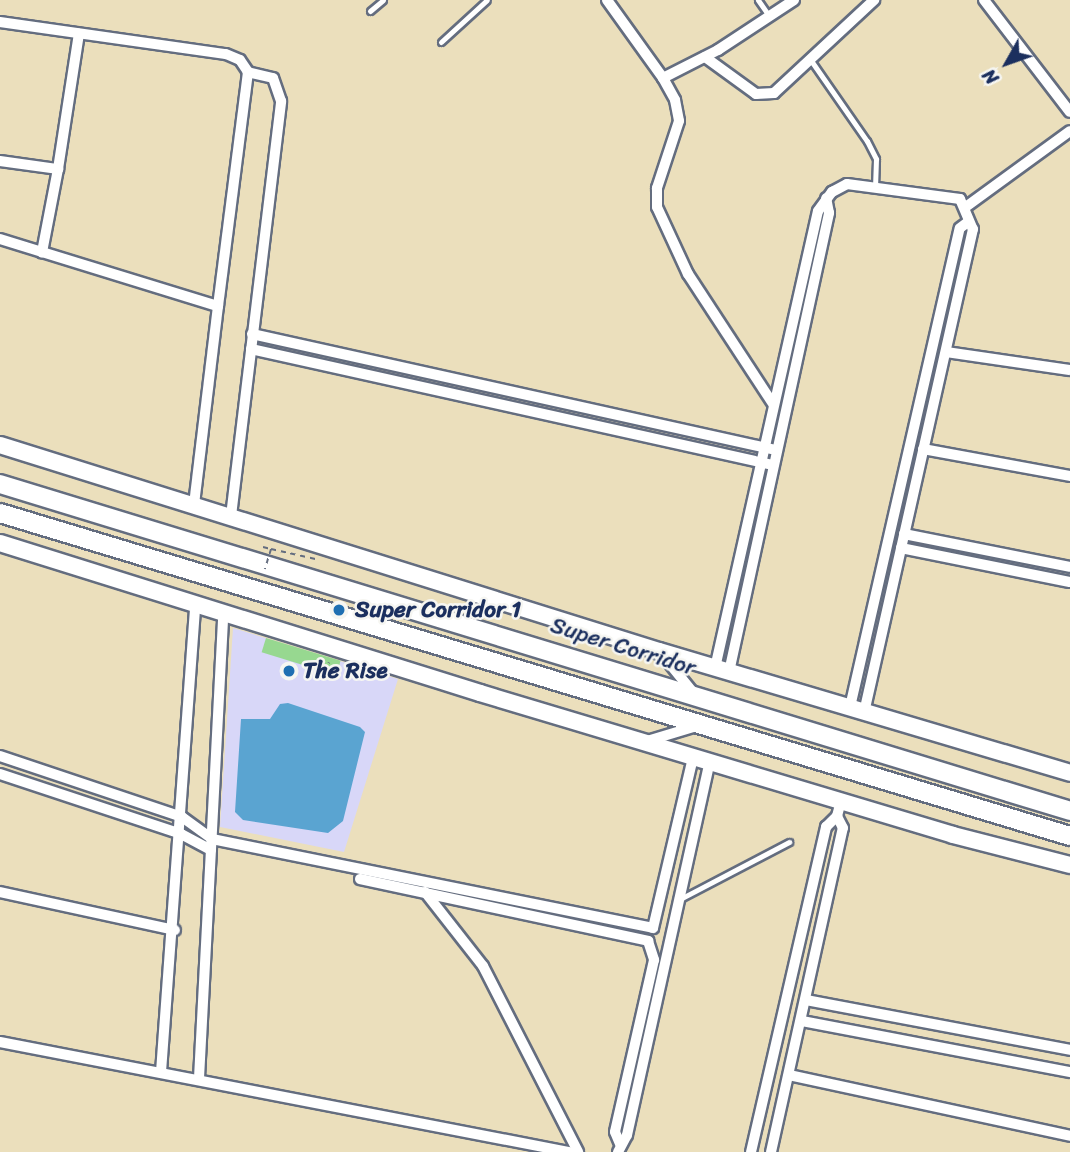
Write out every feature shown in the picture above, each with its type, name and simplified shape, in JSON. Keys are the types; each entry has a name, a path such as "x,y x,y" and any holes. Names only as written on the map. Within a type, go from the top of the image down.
{"main road":[{"name":"Super Corridor","path":"0,484 1070,811"},
{"path":"0,513 697,726 1070,836"}],"street":[{"path":"607,0 663,78 675,100 679,121 657,188 657,206 688,274 773,404"},
{"path":"663,78 705,57 794,0"},
{"path":"705,57 765,96 812,62 874,0"},
{"path":"984,0 1070,112"},
{"path":"0,22 226,54 240,60 248,72 194,504"},
{"path":"43,252 79,34"},
{"path":"230,516 281,101 273,78 248,72"},
{"path":"967,206 1070,131"},
{"path":"0,161 58,169"},
{"path":"722,670 760,462 818,211 827,198 847,184 951,197 967,206"},
{"path":"722,670 773,465 829,213 827,198"},
{"path":"857,709 901,548 973,229 968,222 967,206"},
{"path":"857,709 961,228 968,222"},
{"path":"0,239 219,306"},
{"path":"253,334 776,450"},
{"path":"251,349 773,465"},
{"path":"946,352 1070,370"},
{"path":"0,445 659,651 1070,773"},
{"path":"923,450 1070,476"},
{"path":"904,534 1070,567"},
{"path":"0,543 223,613 254,628 710,762 839,809 1070,865"},
{"path":"901,548 1070,582"},
{"path":"161,1072 175,930 195,604"},
{"path":"199,1078 223,613"},
{"path":"659,651 695,695"},
{"path":"644,742 697,726"},
{"path":"0,756 182,817 212,844"},
{"path":"0,775 212,844 653,928 694,757"},
{"path":"619,1148 627,1135 682,898 710,762"},
{"path":"771,1152 843,828 839,809"},
{"path":"751,1152 826,827 839,809"},
{"path":"360,879 637,937 653,947 615,1132 619,1148"},
{"path":"0,892 175,930"},
{"path":"425,892 483,966 578,1152"},
{"path":"806,1000 1070,1050"},
{"path":"802,1021 1070,1072"},
{"path":"0,1042 199,1078 569,1152"},
{"path":"789,1075 1070,1136"}],"lane":[{"path":"370,11 383,0"},
{"path":"441,42 487,0"},
{"path":"758,0 769,16"},
{"path":"812,62 867,141 876,159 875,187"},
{"path":"682,898 789,842"}],"path":[{"path":"264,547 319,563"},
{"path":"265,569 271,549"}],"shaded area":[{"path":"233,628 398,679 344,852 220,827"}],"green space":[{"path":"266,638 341,661 336,675 262,652"}],"water":[{"path":"288,703 360,727 365,732 343,821 328,833 243,820 235,812 241,719 270,719 280,704"}],"place":[{"name":"Super Corridor 1","path":"339,610"},
{"name":"The Rise","path":"289,671"}]}
